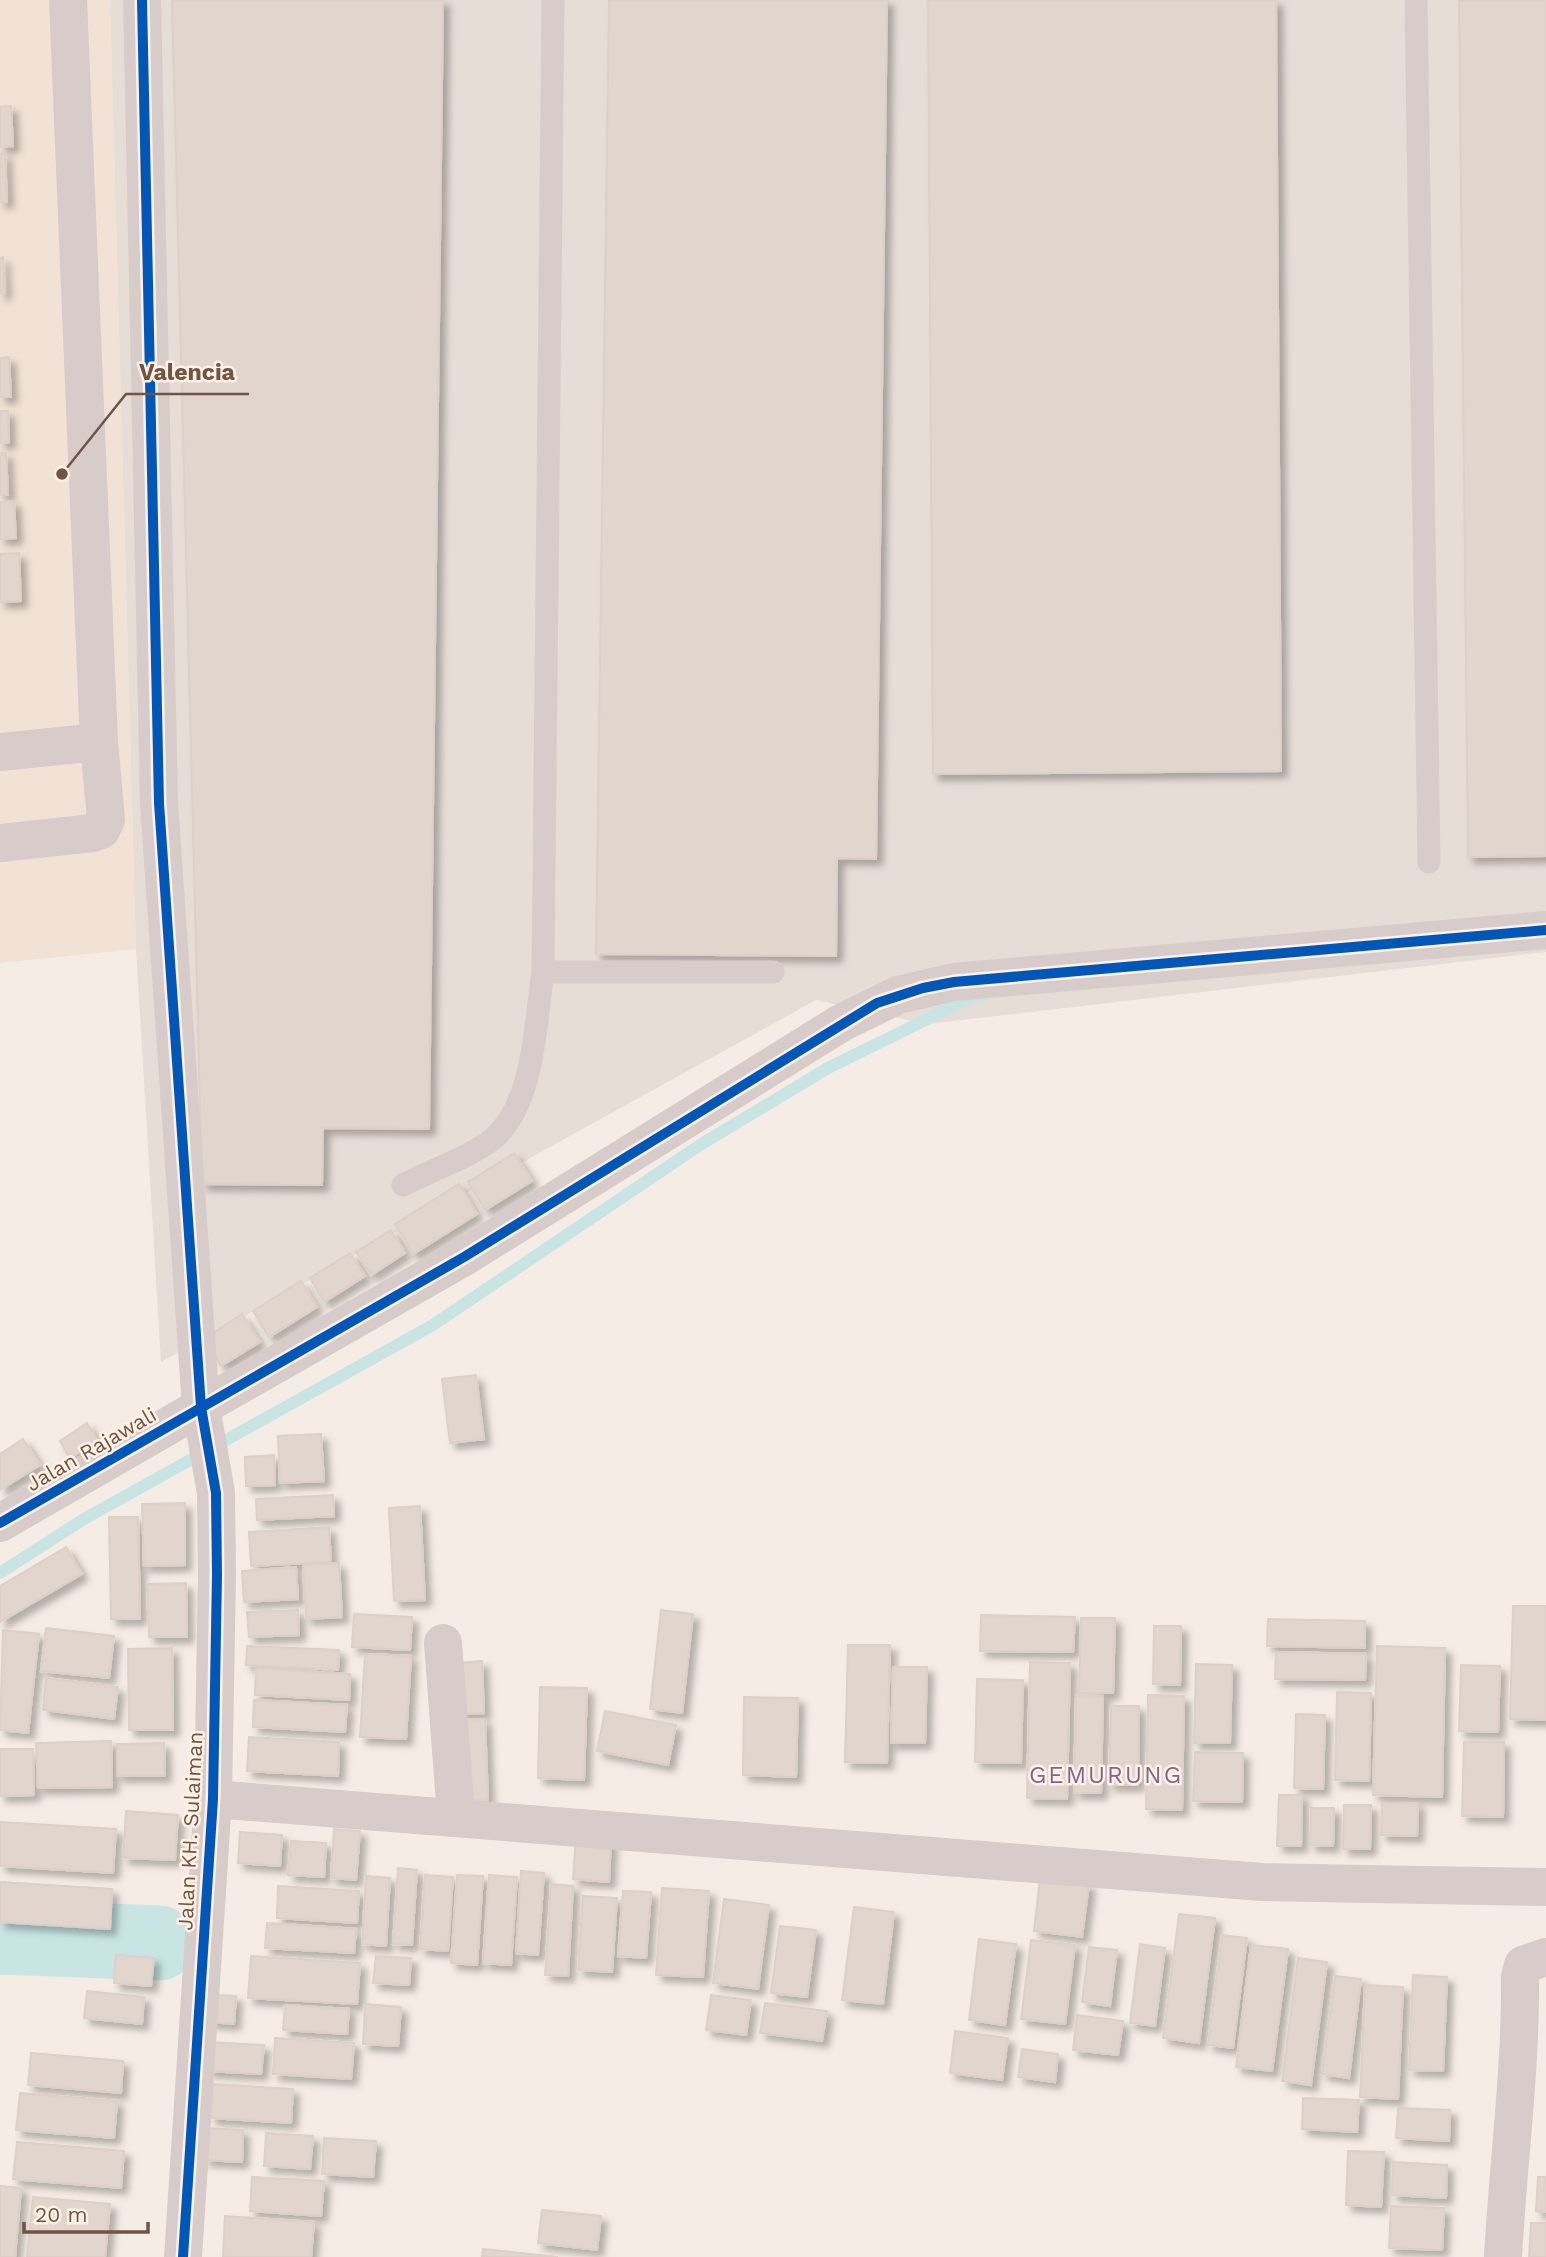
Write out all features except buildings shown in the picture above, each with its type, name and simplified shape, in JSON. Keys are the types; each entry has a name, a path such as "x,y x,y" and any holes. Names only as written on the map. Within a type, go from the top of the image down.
{"street":[{"path":"0,843 102,830 106,820 99,742 68,0"},
{"name":"Jalan KH. Sulaiman","path":"142,0 159,803 218,1575 213,1799 183,2257"},
{"path":"0,752 99,742"},
{"name":"Jalan Rajawali","path":"0,1523 207,1439 464,1257 841,1023 888,999 954,982 1546,930"},
{"path":"443,1643 456,1817"},
{"path":"213,1799 1262,1882 1546,1887"},
{"path":"1503,2257 1507,2171 1516,2125 1520,1977 1523,1965 1546,1957"}],"lane":[{"path":"403,1185 492,1140 511,1121 523,1097 543,972 553,0"},
{"path":"1416,0 1429,862"},
{"path":"543,972 773,972"}],"shaded area":[{"path":"0,0 110,0 136,949 0,963"},
{"path":"110,0 1546,0 1546,952 927,1024 816,1000 161,1362 136,949"}],"waterway":[{"path":"0,1573 84,1519 433,1325 700,1145 828,1068 972,997 982,996"},
{"path":"0,1937 159,1943"}],"cycle path":[{"path":"142,0 159,803 201,1407 216,1493 213,1799 183,2257"},
{"path":"0,1523 464,1257 877,1003 923,988 954,982 1546,930"}],"place":[{"name":"Valencia","path":"62,474"}],"district":[{"name":"GEMURUNG","path":"1106,1775"}]}
